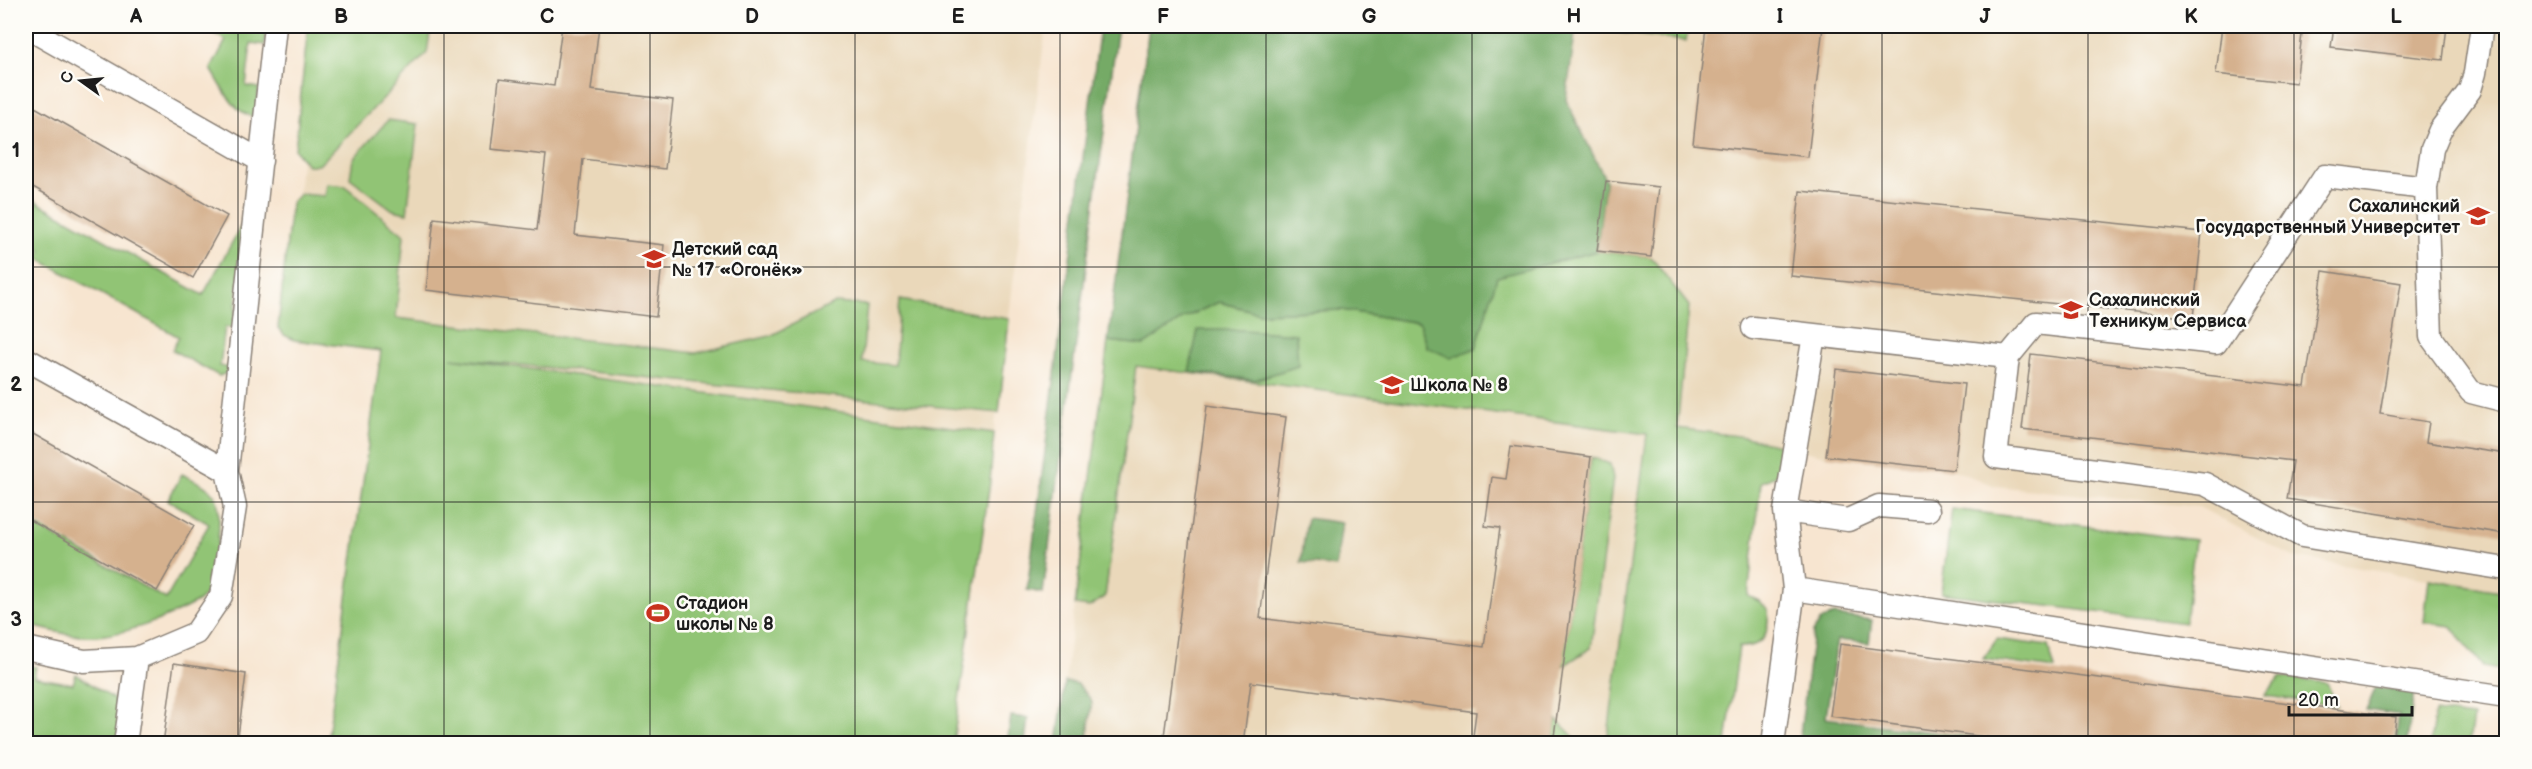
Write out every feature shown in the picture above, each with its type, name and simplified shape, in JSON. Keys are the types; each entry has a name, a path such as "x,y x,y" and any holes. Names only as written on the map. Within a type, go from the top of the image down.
{"lane":[{"path":"26,648 84,661 136,658 196,633 221,596 235,507 227,471 275,26"},
{"path":"2482,26 2470,90 2440,130 2433,149 2426,188 2431,337 2471,392 2506,401"},
{"path":"26,27 261,161"},
{"path":"2426,188 2325,176 2216,342 2036,323 2008,357 1996,457 2205,484 2302,537 2506,569"},
{"path":"1753,328 2008,357"},
{"path":"1773,744 1794,589 1785,512 1814,335"},
{"path":"26,358 227,471"},
{"path":"1785,512 1848,520 1879,506 1928,510"},
{"path":"1794,589 2506,696"},
{"path":"125,744 136,658"}],"shaded area":[{"name":"Детский сад № 17 «Огонёк»","path":"315,26 1046,26 994,433 284,335"},
{"path":"1149,26 2506,26 2506,592 2293,557 2199,507 1995,486 1954,470 1826,456 1745,438 1703,743 1057,744"}],"green space":[{"path":"199,26 266,26 265,45 251,43 246,86 259,88 256,117 248,115 235,106 211,69 226,40"},
{"path":"308,26 431,26 427,53 319,165 307,165 295,150"},
{"path":"1100,26 1118,26 1043,593 1027,590"},
{"path":"1149,26 1576,26 1566,100 1606,181 1597,251 1497,277 1476,348 1451,358 1427,347 1419,323 1342,310 1260,313 1219,302 1184,318 1144,345 1108,341"},
{"path":"1610,26 1688,26 1686,41 1609,31"},
{"path":"388,120 418,124 407,213 393,210 350,178 353,159"},
{"name":"Стадион школы № 8","path":"327,184 345,186 404,235 396,318 696,353 770,336 835,303 867,305 862,362 895,365 900,300 1009,319 999,413 451,358 994,433 990,482 953,743 327,743 381,351 294,340 284,335 278,328 291,203 300,194 325,196"},
{"path":"26,196 203,295 245,219 234,328 225,327 220,366 231,368 227,373 219,376 172,350 179,337 37,258 41,250 26,241"},
{"path":"1597,251 1651,257 1689,306 1677,428 1745,437 1787,447 1776,476 1761,482 1748,596 1759,601 1768,609 1768,625 1760,641 1739,647 1726,743 1607,743 1647,434 1136,366 1105,597 1089,607 1075,605 1108,341 1144,345 1184,318 1219,302 1260,313 1342,310 1419,323 1427,347 1476,348 1496,277"},
{"path":"1198,330 1244,330 1296,334 1298,366 1255,380 1189,372"},
{"path":"1591,457 1610,464 1613,478 1591,648 1563,666"},
{"path":"182,474 209,490 216,498 218,505 218,542 212,580 209,589 199,601 144,626 99,636 77,636 26,625 26,520 166,599 209,524 168,500"},
{"path":"1952,509 2195,540 2185,623 1941,593"},
{"path":"1307,518 1342,523 1336,567 1301,562"},
{"path":"2429,579 2506,592 2506,671 2483,667 2451,626 2424,622"},
{"path":"1834,615 1872,620 1869,643 1837,640 1826,718 2014,743 1799,743 1813,632 1821,620"},
{"path":"1997,639 2048,646 2055,669 1983,659"},
{"path":"26,665 36,667 34,677 73,684 76,674 115,700 123,716 122,743 26,743"},
{"path":"2280,677 2327,683 2337,706 2265,696"},
{"path":"1065,682 1078,684 1092,701 1087,743 1057,743"},
{"path":"2376,687 2414,692 2407,743 2395,743 2399,715 2366,710"},
{"path":"2435,712 2473,717 2469,743 2430,743"},
{"path":"1011,716 1028,718 1025,743 1007,743"},
{"path":"1556,719 1578,741 1578,743 1553,744"}],"building":[{"path":"562,26 599,26 591,90 673,100 665,169 583,159 575,235 664,245 656,317 426,290 434,218 537,230 546,155 491,149 499,79 554,86"},
{"path":"1706,26 1823,26 1808,157 1693,144"},
{"path":"2222,26 2303,26 2296,83 2216,74"},
{"path":"2334,26 2447,26 2443,60 2331,47"},
{"path":"26,102 227,216 193,278 26,183"},
{"path":"1606,181 1659,187 1651,257 1597,251"},
{"path":"1800,191 2202,232 2193,318 1791,276"},
{"path":"2323,271 2401,283 2380,414 2429,422 2426,442 2506,454 2506,534 2287,499 2293,461 2022,429 2031,354 2305,387"},
{"path":"1836,369 1964,384 1954,470 1826,456"},
{"path":"1207,406 1286,417 1260,618 1484,647 1500,528 1485,526 1492,477 1506,479 1511,446 1591,457 1553,744 1472,744 1476,712 1251,682 1243,744 1163,744"},
{"path":"26,430 194,525 157,591 26,518"},
{"path":"1840,644 2396,717 2393,744 2036,744 1830,716"},
{"path":"174,663 246,674 237,744 163,744"}],"place":[{"name":"Сахалинский Государственный Университет","path":"2478,216"},
{"name":"Детский сад № 17 «Огонёк»","path":"654,259"},
{"name":"Сахалинский Техникум Сервиса","path":"2071,310"},
{"name":"Школа № 8","path":"1392,385"},
{"name":"Стадион школы № 8","path":"658,613"}]}
